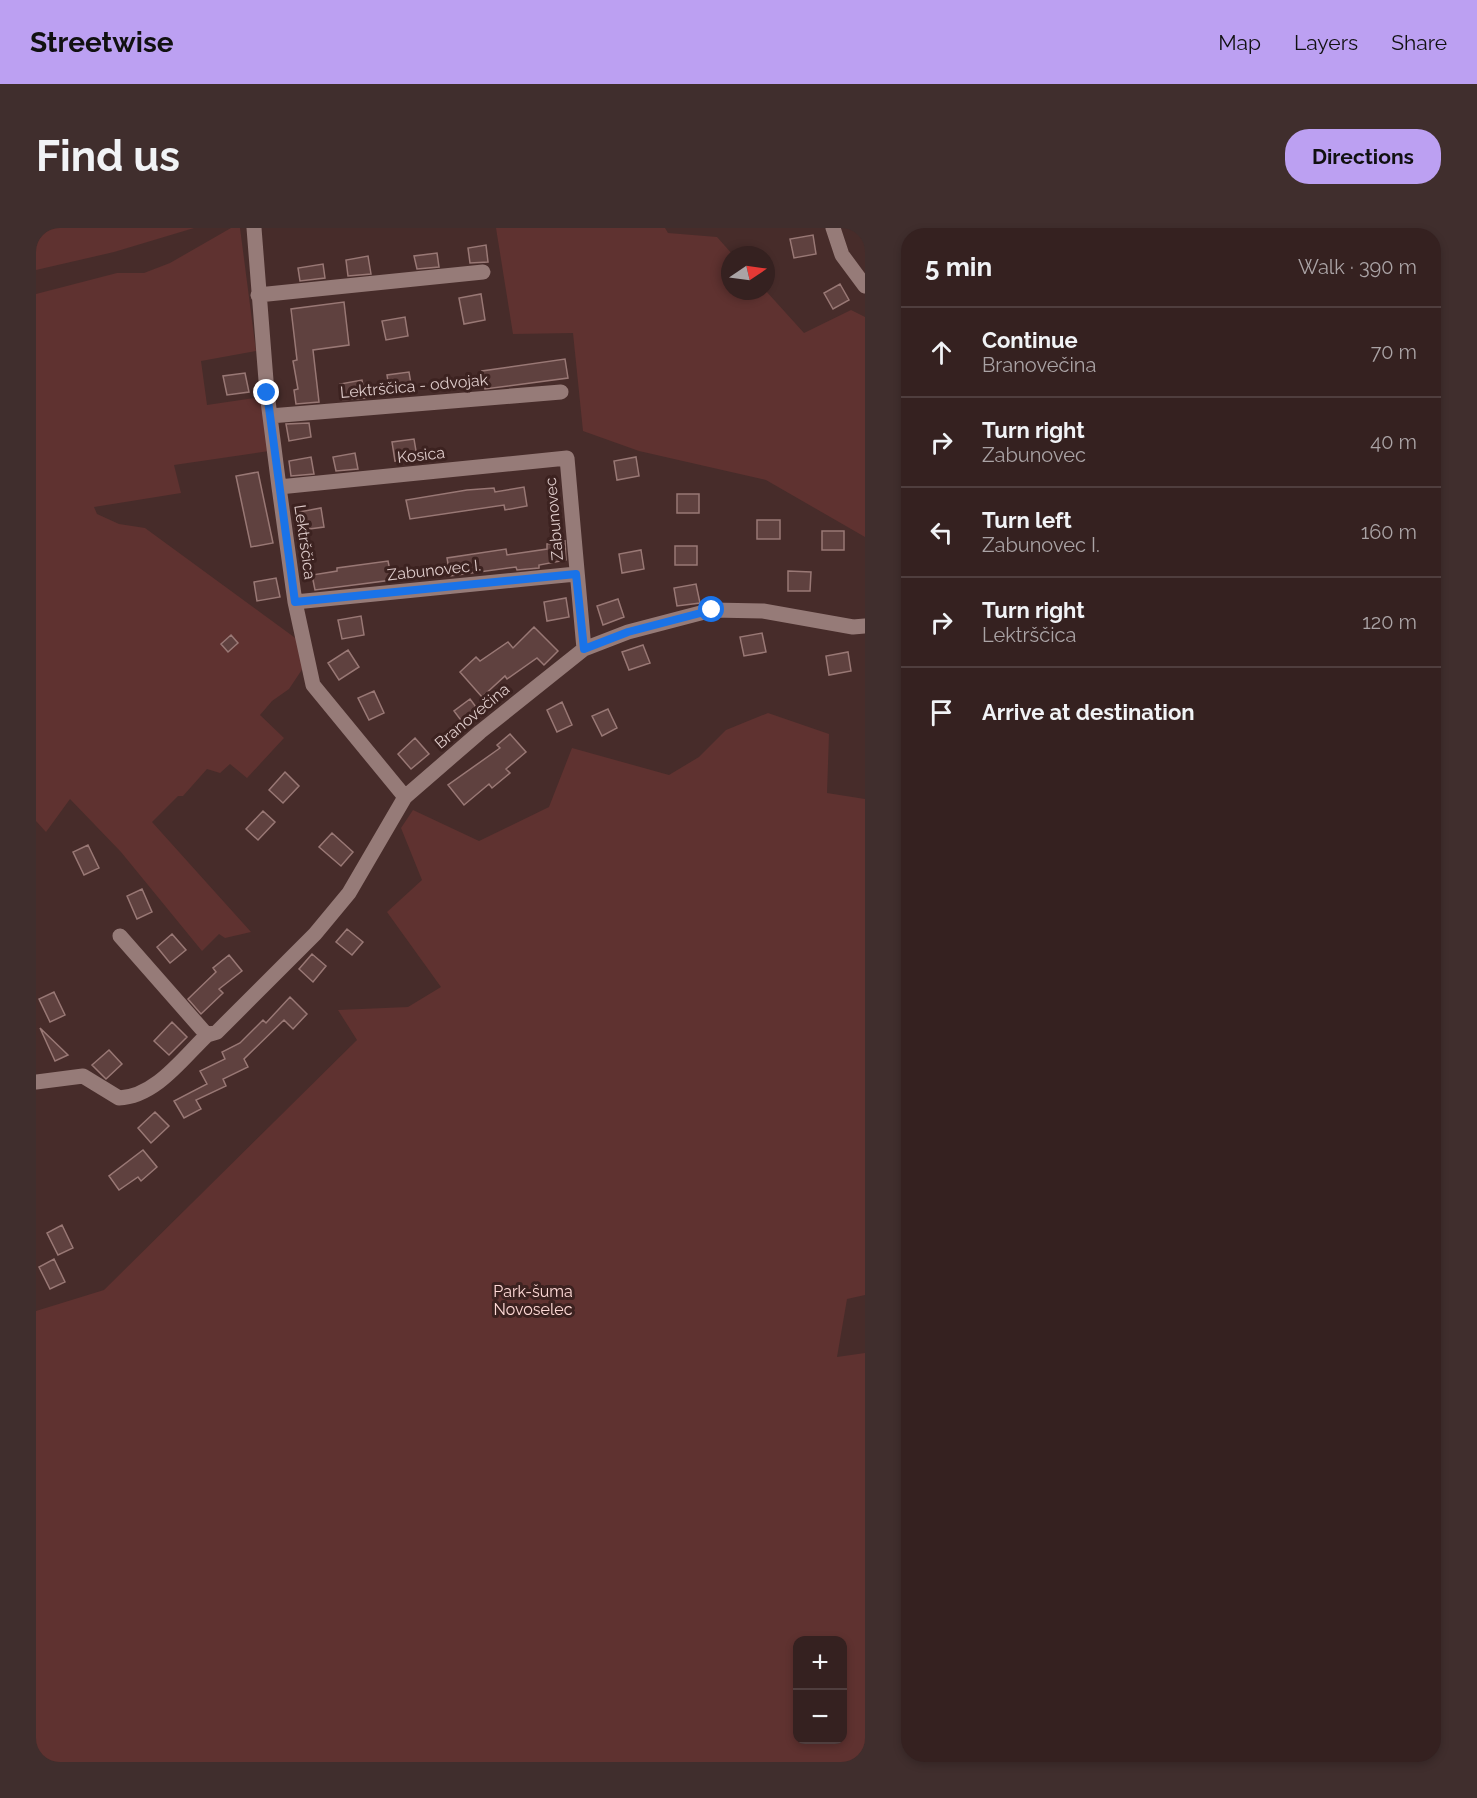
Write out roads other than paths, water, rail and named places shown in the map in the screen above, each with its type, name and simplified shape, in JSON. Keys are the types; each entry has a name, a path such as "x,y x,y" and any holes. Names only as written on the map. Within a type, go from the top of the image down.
{"street":[{"name":"Lektrščica","path":"254,228 258,295 279,487 295,602 313,685 405,797"},
{"path":"833,228 842,255 865,286"},
{"path":"258,295 483,272"},
{"name":"Lektrščica - odvojak","path":"270,416 561,392"},
{"name":"Kosica","path":"279,487 567,458"},
{"name":"Zabunovec","path":"567,458 584,649"},
{"name":"Zabunovec I.","path":"295,602 576,574"},
{"name":"Branovečina","path":"36,1082 83,1076 119,1098 130,1098 158,1082 207,1035 217,1032 315,934 349,893 405,797 480,732 584,649 628,632 712,610 763,611 853,627 865,626"},
{"path":"120,936 207,1035"}],"park label":[{"name":"Park-šuma Novoselec","path":"533,1300"}]}
